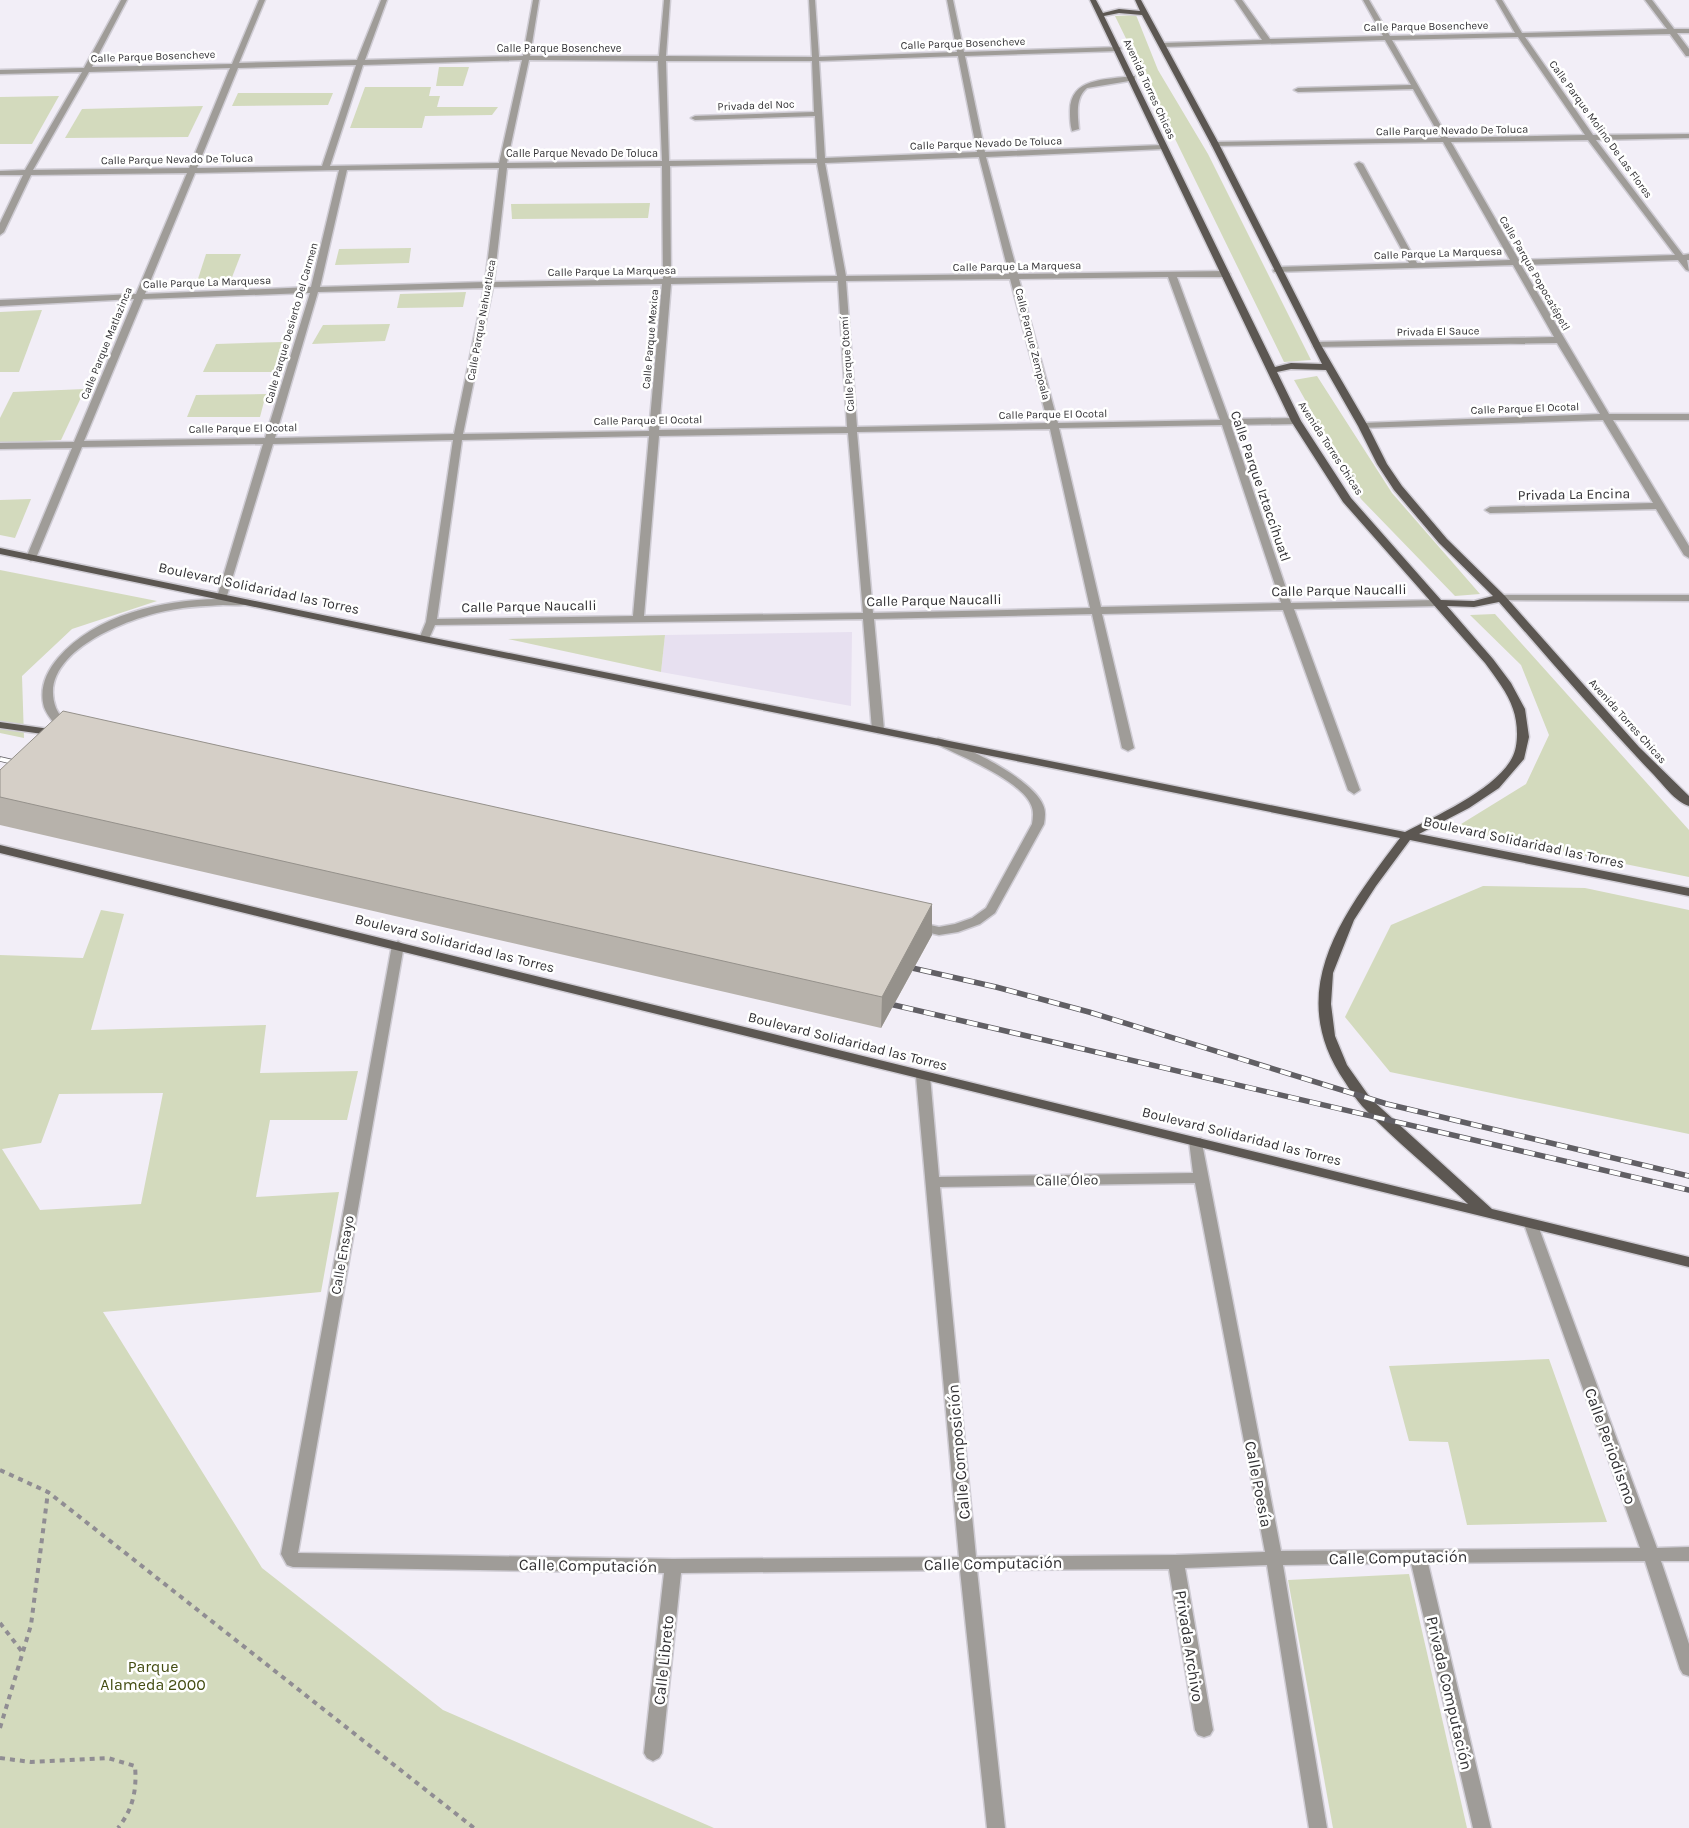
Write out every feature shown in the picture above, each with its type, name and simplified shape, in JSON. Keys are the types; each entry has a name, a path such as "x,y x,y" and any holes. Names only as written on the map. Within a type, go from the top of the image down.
{"main road":[{"name":"Avenida Torres Chicas","path":"1093,0 1296,421 1347,500 1489,662 1505,683 1519,709 1523,737 1518,759 1496,786 1465,805 1408,835"},
{"name":"Avenida Torres Chicas","path":"1138,0 1215,144 1328,368 1363,426 1382,464 1398,488 1443,541 1501,598 1636,749 1689,802"},
{"path":"1101,15 1109,12 1124,11 1145,13"},
{"path":"1272,371 1290,366 1328,368"},
{"name":"Boulevard Solidaridad las Torres","path":"0,551 424,639 1689,892"},
{"path":"1437,603 1474,604 1501,598"},
{"path":"0,725 74,736"},
{"path":"1408,835 1371,884 1348,920 1328,973 1324,1004 1328,1036 1341,1066 1366,1102 1488,1213"},
{"name":"Boulevard Solidaridad las Torres","path":"0,849 1689,1262"}],"street":[{"path":"0,232 28,172 124,0"},
{"name":"Calle Parque Matlazinca","path":"31,558 262,0"},
{"path":"325,168 360,63 384,0"},
{"name":"Calle Parque Nahuatlaca","path":"424,639 431,622 458,436 489,285 502,165 526,58 536,0"},
{"name":"Calle Parque Mexica","path":"638,620 667,282 666,164 662,60 667,0"},
{"name":"Calle Parque Otomí","path":"812,0 821,161 842,279 852,429 878,730"},
{"name":"Calle Parque Zempoala","path":"950,0 982,155 1016,277 1054,427 1128,748"},
{"path":"1238,0 1267,41"},
{"name":"Calle Parque Popocatépetl","path":"1366,0 1560,340 1689,555"},
{"name":"Calle Parque Molino De Las Flores","path":"1499,0 1520,36 1592,138 1685,257 1689,268"},
{"path":"1648,0 1689,54"},
{"name":"Calle Parque Bosencheve","path":"1163,45 1689,32"},
{"name":"Calle Parque Bosencheve","path":"0,72 526,58 662,60 816,59 1117,49"},
{"path":"1076,129 1074,102 1080,89 1085,86 1132,78"},
{"path":"1298,90 1415,87"},
{"name":"Privada del Noc","path":"695,118 818,114"},
{"name":"Calle Parque Nevado De Toluca","path":"1215,144 1689,136"},
{"name":"Calle Parque Nevado De Toluca","path":"0,173 821,161 1163,147"},
{"path":"1359,164 1414,265"},
{"name":"Calle Parque Desierto Del Carmen","path":"222,597 316,289 344,168"},
{"name":"Calle Parque La Marquesa","path":"1277,270 1685,257"},
{"name":"Calle Parque La Marquesa","path":"0,303 316,289 1226,274"},
{"name":"Calle Parque Iztaccíhuatl","path":"1172,275 1226,423 1287,606 1354,790"},
{"name":"Privada El Sauce","path":"1316,345 1560,340"},
{"name":"Calle Parque El Ocotal","path":"1363,426 1606,417 1689,417"},
{"name":"Calle Parque El Ocotal","path":"0,446 1296,421"},
{"name":"Privada La Encina","path":"1490,510 1659,506"},
{"path":"1501,598 1689,598"},
{"path":"74,736 52,715 47,704 46,692 55,668 76,645 111,624 153,610 200,602 248,602"},
{"name":"Calle Parque Naucalli","path":"431,622 868,616 1437,603"},
{"path":"901,922 939,931 966,926 981,918 998,901 1038,824 1039,814 1036,803 1021,785 938,742"},
{"name":"Calle Ensayo","path":"298,1561 290,1558 289,1554 398,945"},
{"name":"Calle Composición","path":"923,1076 968,1564 996,1828"},
{"name":"Calle Poesía","path":"1196,1141 1201,1178 1274,1558 1318,1828"},
{"name":"Calle Óleo","path":"934,1182 1201,1178"},
{"name":"Calle Periodismo","path":"1531,1224 1651,1555 1689,1669"},
{"name":"Calle Computación","path":"298,1561 673,1566 1176,1562 1274,1558 1689,1554"},
{"name":"Privada Computación","path":"1418,1557 1482,1828"},
{"name":"Privada Archivo","path":"1176,1562 1204,1730"},
{"name":"Calle Libreto","path":"653,1753 673,1566"}],"path":[{"path":"0,1470 48,1492 474,1828"},
{"path":"0,1728 31,1625 48,1492"},
{"path":"0,1623 23,1654"},
{"path":"0,1758 31,1762 103,1758 120,1759 135,1766 137,1787 129,1815 118,1828"}],"shaded area":[{"path":"852,632 851,706 661,672 665,635"}],"green space":[{"path":"1136,15 1158,70 1208,154 1311,360 1284,362 1115,16"},
{"path":"439,67 469,67 463,86 436,86"},
{"path":"365,87 431,87 429,96 440,96 437,107 498,107 492,115 425,116 422,128 350,128"},
{"path":"238,93 333,93 328,105 232,106"},
{"path":"59,96 32,144 0,144 0,97"},
{"path":"203,106 188,137 65,138 82,109"},
{"path":"650,203 648,218 512,219 511,204"},
{"path":"411,248 409,263 335,265 339,249"},
{"path":"206,254 241,254 229,285 196,285"},
{"path":"466,292 463,307 397,308 400,294"},
{"path":"42,310 19,372 0,372 0,312"},
{"path":"390,324 385,341 312,344 323,325"},
{"path":"283,342 275,372 203,372 216,344"},
{"path":"1317,376 1392,493 1480,594 1455,596 1361,499 1294,380"},
{"path":"85,389 61,440 0,443 0,418 13,392"},
{"path":"266,394 260,417 187,417 196,395"},
{"path":"31,499 15,538 0,535 0,500"},
{"path":"0,570 157,601 72,629 22,676 24,738 0,733"},
{"path":"1495,614 1689,830 1689,877 1453,829 1526,784 1549,735 1521,665 1470,615"},
{"path":"665,635 661,672 508,639"},
{"path":"1483,886 1585,888 1689,910 1689,1134 1390,1072 1345,1017 1391,925"},
{"name":"Parque Alameda 2000","path":"101,910 124,914 91,1030 266,1025 260,1073 358,1071 347,1120 270,1120 256,1197 339,1192 321,1292 103,1312 262,1568 443,1710 714,1828 0,1828 0,955 83,958","holes":["163,1093 141,1204 40,1210 2,1149 41,1143 59,1094"]},
{"path":"1549,1359 1607,1522 1467,1525 1448,1442 1409,1441 1389,1366"},
{"path":"1409,1574 1467,1828 1333,1828 1288,1580"}],"building":[{"path":"63,711 932,904 882,997 0,797 0,770"}],"railway":[{"path":"0,759 22,764"},
{"path":"899,965 996,987 1089,1012 1387,1104 1689,1176"},
{"path":"881,1002 1689,1190"}]}
